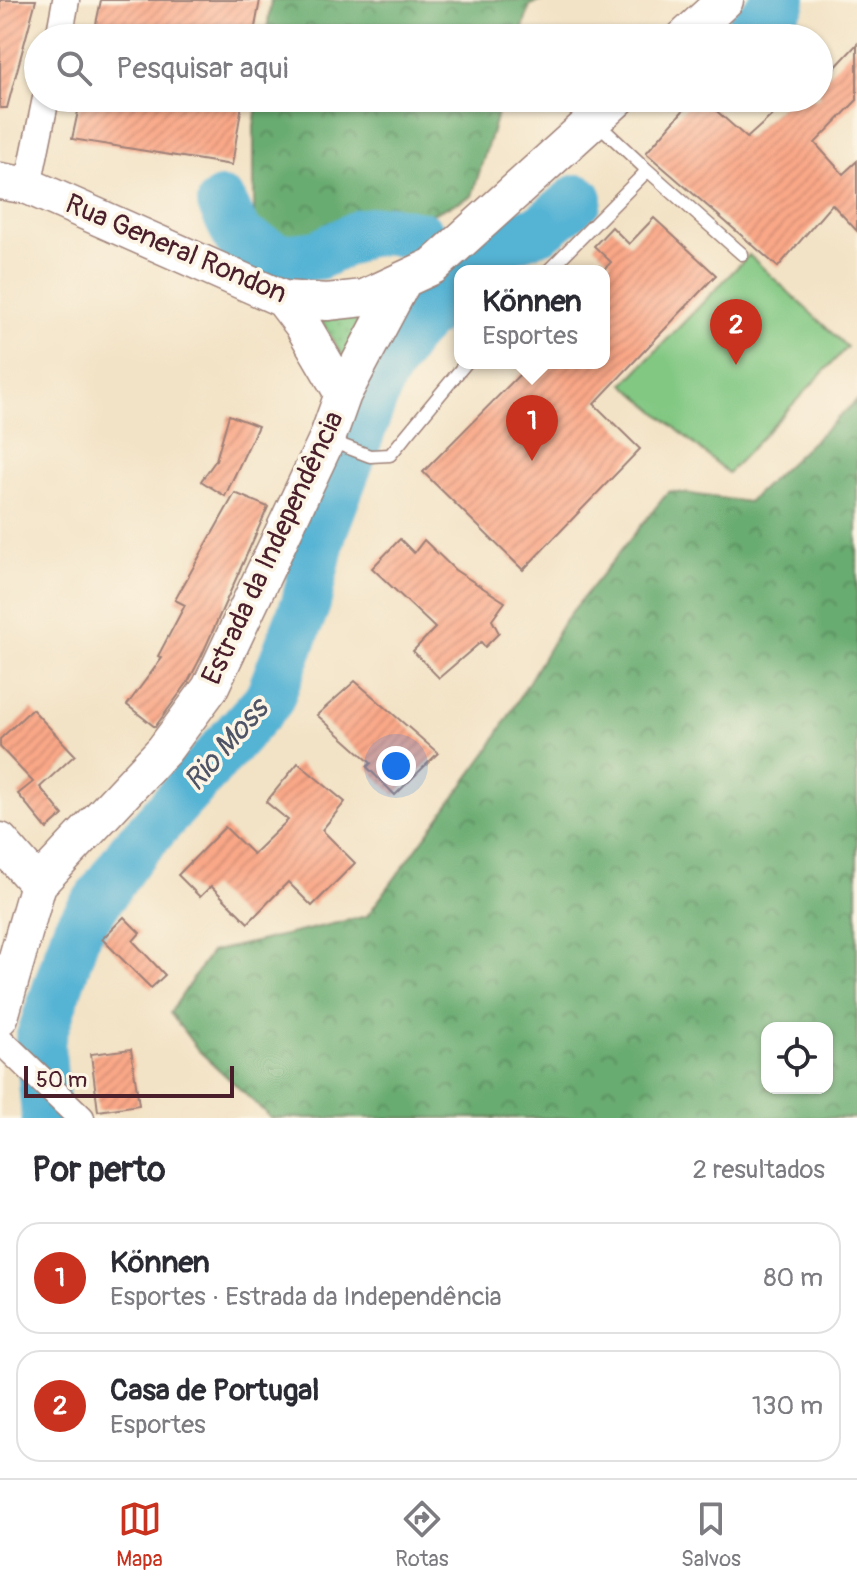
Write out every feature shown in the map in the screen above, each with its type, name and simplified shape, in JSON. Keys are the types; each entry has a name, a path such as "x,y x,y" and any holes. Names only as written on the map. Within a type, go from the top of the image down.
{"street":[{"path":"62,24 66,0"},
{"path":"699,24 725,0"},
{"path":"14,184 41,112"},
{"name":"Rua General Rondon","path":"14,184 283,299 327,302 364,298 433,266 603,112"},
{"name":"Estrada da Independência","path":"0,1017 38,884 164,750 210,688 334,442 343,394 402,283"},
{"name":"Estrada da Independência","path":"283,299 343,394"},
{"path":"0,841 38,884"},
{"path":"0,1040 78,1114"}],"lane":[{"path":"608,112 645,168 742,254"},
{"path":"554,265 644,174 645,168"},
{"path":"334,442 363,454 390,455 461,369"}],"green space":[{"path":"271,0 544,0 530,5 524,24 268,24"},
{"path":"256,112 498,112 472,196 370,242 254,233"},
{"path":"749,255 847,347 728,473 624,384"},
{"path":"361,314 344,359 321,320"},
{"path":"857,400 857,1118 271,1118 198,1050 170,1013 211,952 367,916 488,751 565,620 669,491 748,502"}],"building":[{"path":"0,0 36,0 30,24 24,24 24,45 7,108 0,108"},
{"path":"101,0 260,0 256,24 96,24"},
{"path":"857,44 857,100 815,143 843,174 857,161 857,231 832,204 778,267 646,153 682,112 718,112 747,138 776,112 833,112 833,70"},
{"path":"78,112 241,112 232,165 72,139"},
{"path":"654,218 716,275 594,404 640,449 523,570 423,472 525,369 610,369 608,265 611,262 594,246 612,227 629,244"},
{"path":"229,415 258,426 225,496 201,481 216,460"},
{"path":"235,493 268,507 202,655 188,682 155,727 127,705 162,658 158,656 185,605 175,600"},
{"path":"400,539 414,553 424,540 455,570 505,602 492,620 499,633 485,647 481,642 439,678 413,651 435,628 372,568"},
{"path":"355,681 438,753 395,795 367,767 371,763 317,715"},
{"path":"32,709 75,755 40,787 63,815 47,829 18,794 33,782 0,747 0,739"},
{"path":"298,763 345,802 322,830 355,863 312,906 288,882 248,923 211,886 200,897 178,875 225,827 253,854 288,820 266,802"},
{"path":"124,917 140,933 133,941 165,975 151,988 102,939"},
{"path":"131,1049 139,1105 98,1111 91,1054"}],"waterway":[{"path":"757,24 781,0"},
{"path":"479,265 507,240 541,229 578,199"},
{"path":"222,203 238,237 282,259 318,255 363,233 388,230 421,236"},
{"name":"Rio Moss","path":"46,1118 40,1040 77,930 131,853 269,699 306,603 322,532 381,377 411,331 454,288"}],"place":[{"name":"Casa de Portugal","path":"736,365"},
{"name":"Können","path":"532,461"}]}
